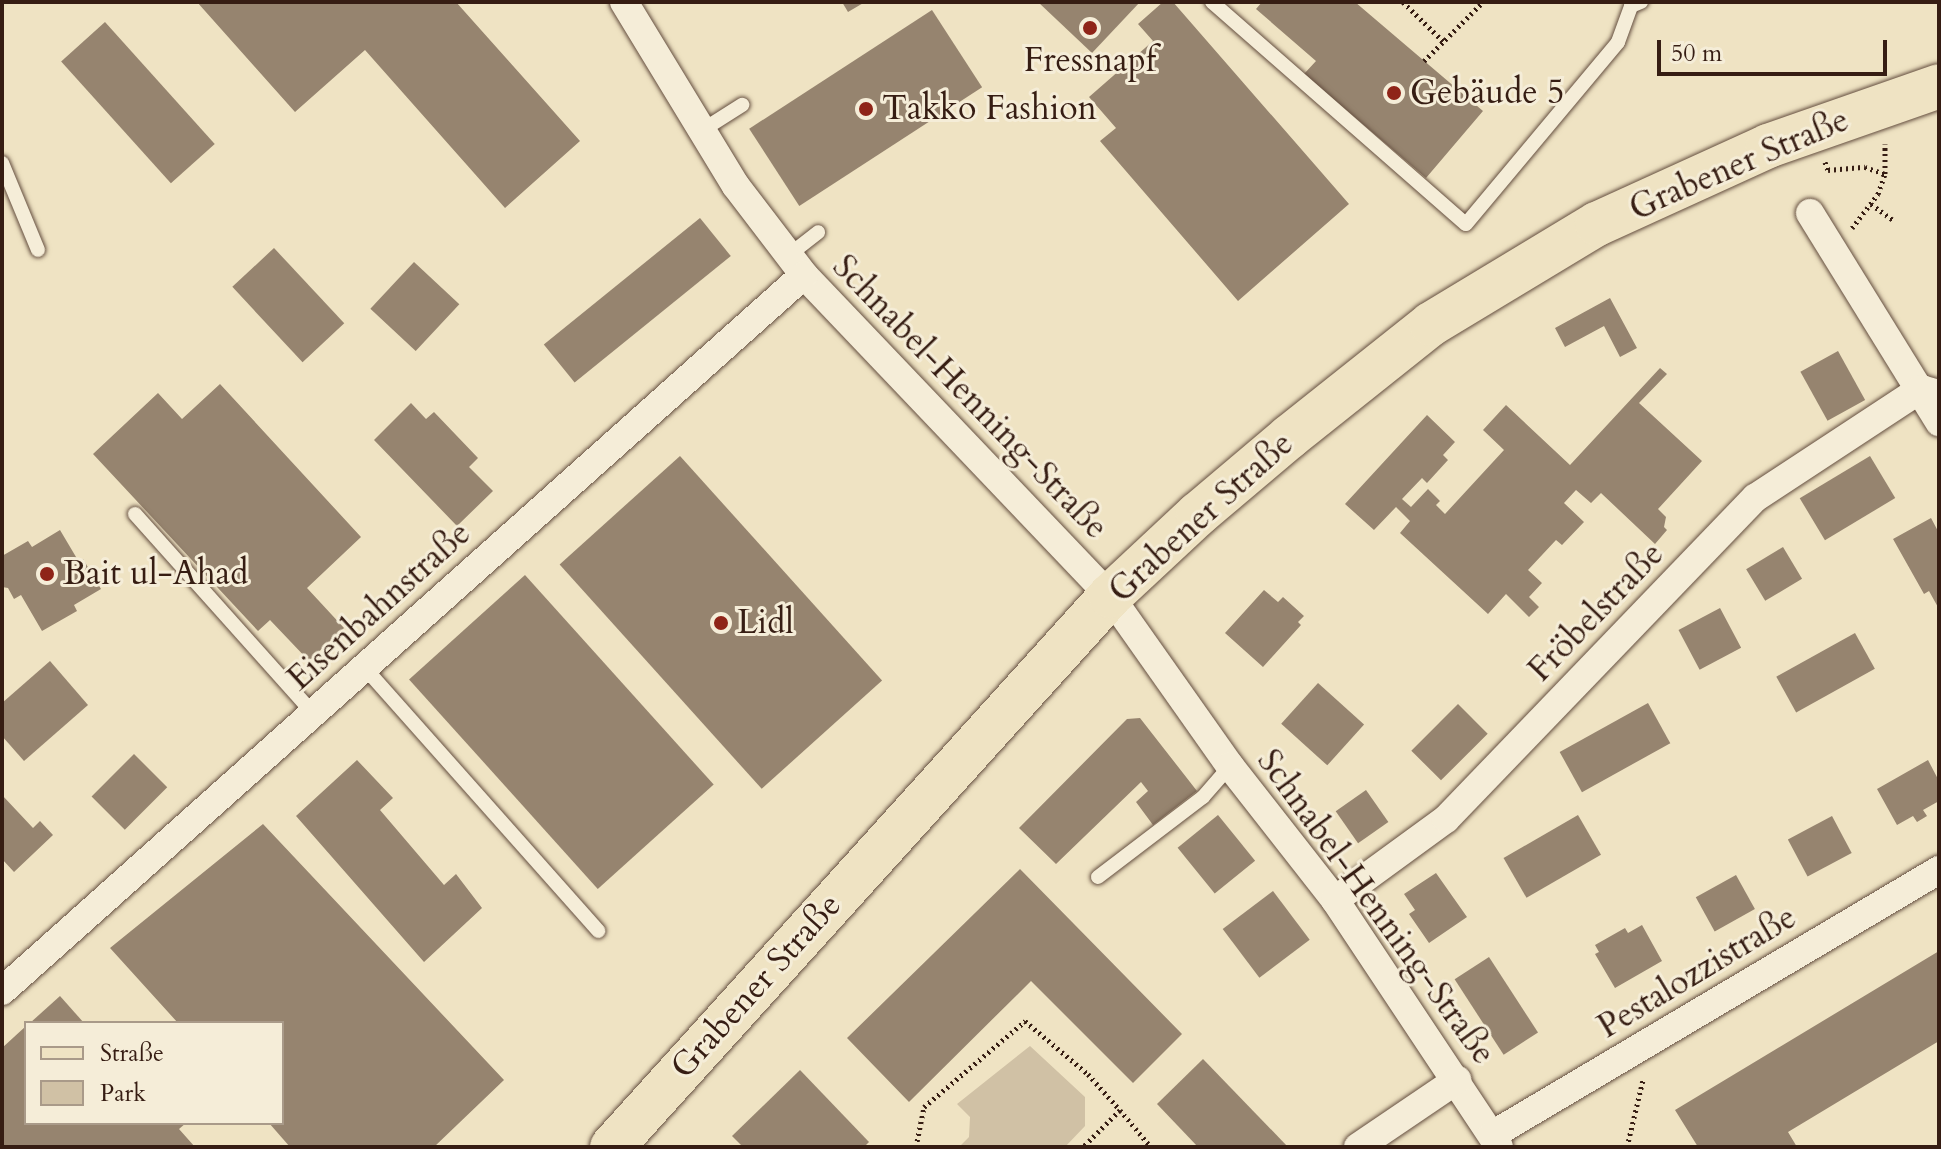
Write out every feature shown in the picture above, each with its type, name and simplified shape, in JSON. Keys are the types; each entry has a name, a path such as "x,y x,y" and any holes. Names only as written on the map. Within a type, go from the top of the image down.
{"main road":[{"name":"Grabener Straße","path":"612,1147 1110,596 1198,514 1431,324 1597,224 1768,146 1939,86"}],"street":[{"name":"Schnabel-Henning-Straße","path":"624,2 736,186 796,265 1110,596 1230,766 1335,900 1495,1141"},
{"path":"1810,213 1930,392 1939,422"},
{"name":"Eisenbahnstraße","path":"2,991 364,667 796,265"},
{"name":"Fröbelstraße","path":"1335,900 1446,819 1755,498 1930,392"},
{"name":"Pestalozzistraße","path":"1495,1141 1653,1040 1939,870"},
{"path":"1358,1147 1457,1080"}],"lane":[{"path":"1212,2 1466,224 1618,42 1630,3"},
{"path":"701,131 742,105"},
{"path":"2,163 38,250"},
{"path":"796,265 818,232"},
{"path":"135,514 313,713"},
{"path":"364,667 598,931"},
{"path":"1098,877 1203,797 1230,766"}],"path":[{"path":"1403,2 1443,41"},
{"path":"1424,61 1483,2"},
{"path":"1833,250 1871,204 1885,174 1885,135"},
{"path":"1824,158 1828,170 1865,167 1885,174"},
{"path":"1871,204 1894,221"},
{"path":"916,1147 924,1107 1025,1021 1088,1074 1151,1147"},
{"path":"1627,1147 1653,1040"},
{"path":"1083,1147 1120,1110"}],"green space":[{"path":"1030,1046 1085,1097 1085,1126 1065,1147 959,1147 969,1137 970,1117 957,1104"}],"building":[{"path":"197,2 456,2 580,141 505,208 365,50 295,112"},
{"path":"842,2 865,2 848,12"},
{"name":"Fressnapf","path":"1038,2 1140,2 1092,53"},
{"path":"1163,2 1173,2 1349,204 1238,301 1100,141 1116,128 1089,97 1153,41 1138,24"},
{"name":"Gebäude 5","path":"1262,2 1355,2 1483,111 1426,178 1304,74 1316,61 1256,9"},
{"name":"Takko Fashion","path":"932,10 982,87 799,206 749,129"},
{"path":"105,22 215,144 171,183 61,61"},
{"path":"700,218 731,256 575,383 544,344"},
{"path":"274,248 344,323 303,362 232,287"},
{"path":"414,262 459,304 416,351 370,309"},
{"path":"1610,298 1637,348 1620,357 1604,326 1565,347 1555,328"},
{"path":"1838,351 1865,400 1828,421 1800,372"},
{"path":"1660,368 1667,374 1639,403 1702,461 1658,509 1666,517 1664,527 1667,530 1655,544 1601,493 1591,503 1576,490 1564,503 1584,522 1562,545 1556,540 1528,570 1542,583 1529,597 1539,607 1529,617 1506,594 1488,614 1400,533 1410,521 1396,507 1374,530 1345,504 1427,415 1455,442 1443,455 1448,460 1427,483 1422,478 1402,499 1411,507 1428,489 1440,501 1436,505 1445,514 1504,450 1483,430 1506,405 1570,465"},
{"path":"220,384 361,537 307,588 344,628 309,661 270,620 258,631 93,454 158,393 182,419"},
{"path":"411,403 426,419 434,412 478,458 469,467 493,491 457,526 374,440"},
{"name":"Lidl","path":"680,456 882,680 762,789 560,564"},
{"path":"1870,456 1895,498 1825,540 1800,498"},
{"path":"1931,518 1939,533 1939,609 1929,591 1924,594 1893,539"},
{"name":"Bait ul-Ahad","path":"60,530 79,562 83,559 101,589 74,605 77,611 42,631 21,595 14,599 8,588 2,587 2,556 28,541 32,547"},
{"path":"1783,547 1802,579 1765,601 1746,569"},
{"path":"525,575 714,785 598,889 409,679"},
{"path":"1264,590 1278,602 1283,597 1304,616 1298,622 1301,625 1263,667 1225,633"},
{"path":"1720,608 1741,648 1700,670 1679,630"},
{"path":"1855,633 1875,669 1796,712 1776,677"},
{"path":"50,661 88,705 24,761 2,736 2,703"},
{"path":"1318,683 1364,724 1327,765 1281,724"},
{"path":"1648,703 1670,743 1582,792 1560,752"},
{"path":"1458,704 1488,734 1441,780 1411,751"},
{"path":"1140,718 1197,791 1153,825 1136,802 1148,791 1141,782 1056,864 1019,828 1127,719"},
{"path":"134,754 167,787 125,830 92,796"},
{"path":"357,760 393,798 380,810 444,885 456,874 482,908 424,962 296,816"},
{"path":"1928,760 1939,781 1939,801 1923,810 1927,816 1917,822 1913,816 1897,825 1877,789"},
{"path":"1366,790 1388,822 1358,843 1336,811"},
{"path":"2,795 33,828 40,821 53,835 14,872 2,859"},
{"path":"1218,815 1255,861 1215,894 1178,848"},
{"path":"1578,815 1601,855 1527,898 1504,858"},
{"path":"1832,816 1852,853 1808,877 1788,839"},
{"path":"263,824 504,1080 434,1147 290,1147 271,1125 284,1125 284,1021 176,1021 110,948"},
{"path":"1020,869 1182,1034 1133,1083 1031,981 909,1102 847,1038"},
{"path":"1436,873 1467,917 1429,943 1409,914 1415,910 1404,894"},
{"path":"1736,875 1755,909 1715,931 1696,897"},
{"path":"1273,891 1310,940 1259,978 1223,929"},
{"path":"1642,925 1662,961 1615,988 1595,954 1599,952 1595,945 1625,928 1628,933"},
{"path":"1939,951 1939,1041 1788,1132 1797,1147 1698,1147 1675,1110"},
{"path":"1489,957 1538,1032 1504,1055 1455,979"},
{"path":"60,996 82,1021 32,1021"},
{"path":"24,1028 24,1125 184,1125 179,1129 195,1147 2,1147 2,1048"},
{"path":"1203,1059 1288,1147 1198,1147 1157,1104"},
{"path":"800,1070 869,1142 864,1147 743,1147 732,1136"}],"place":[{"name":"Fressnapf","path":"1090,28"},
{"name":"Gebäude 5","path":"1394,93"},
{"name":"Takko Fashion","path":"866,109"},
{"name":"Bait ul-Ahad","path":"47,574"},
{"name":"Lidl","path":"721,623"}]}
